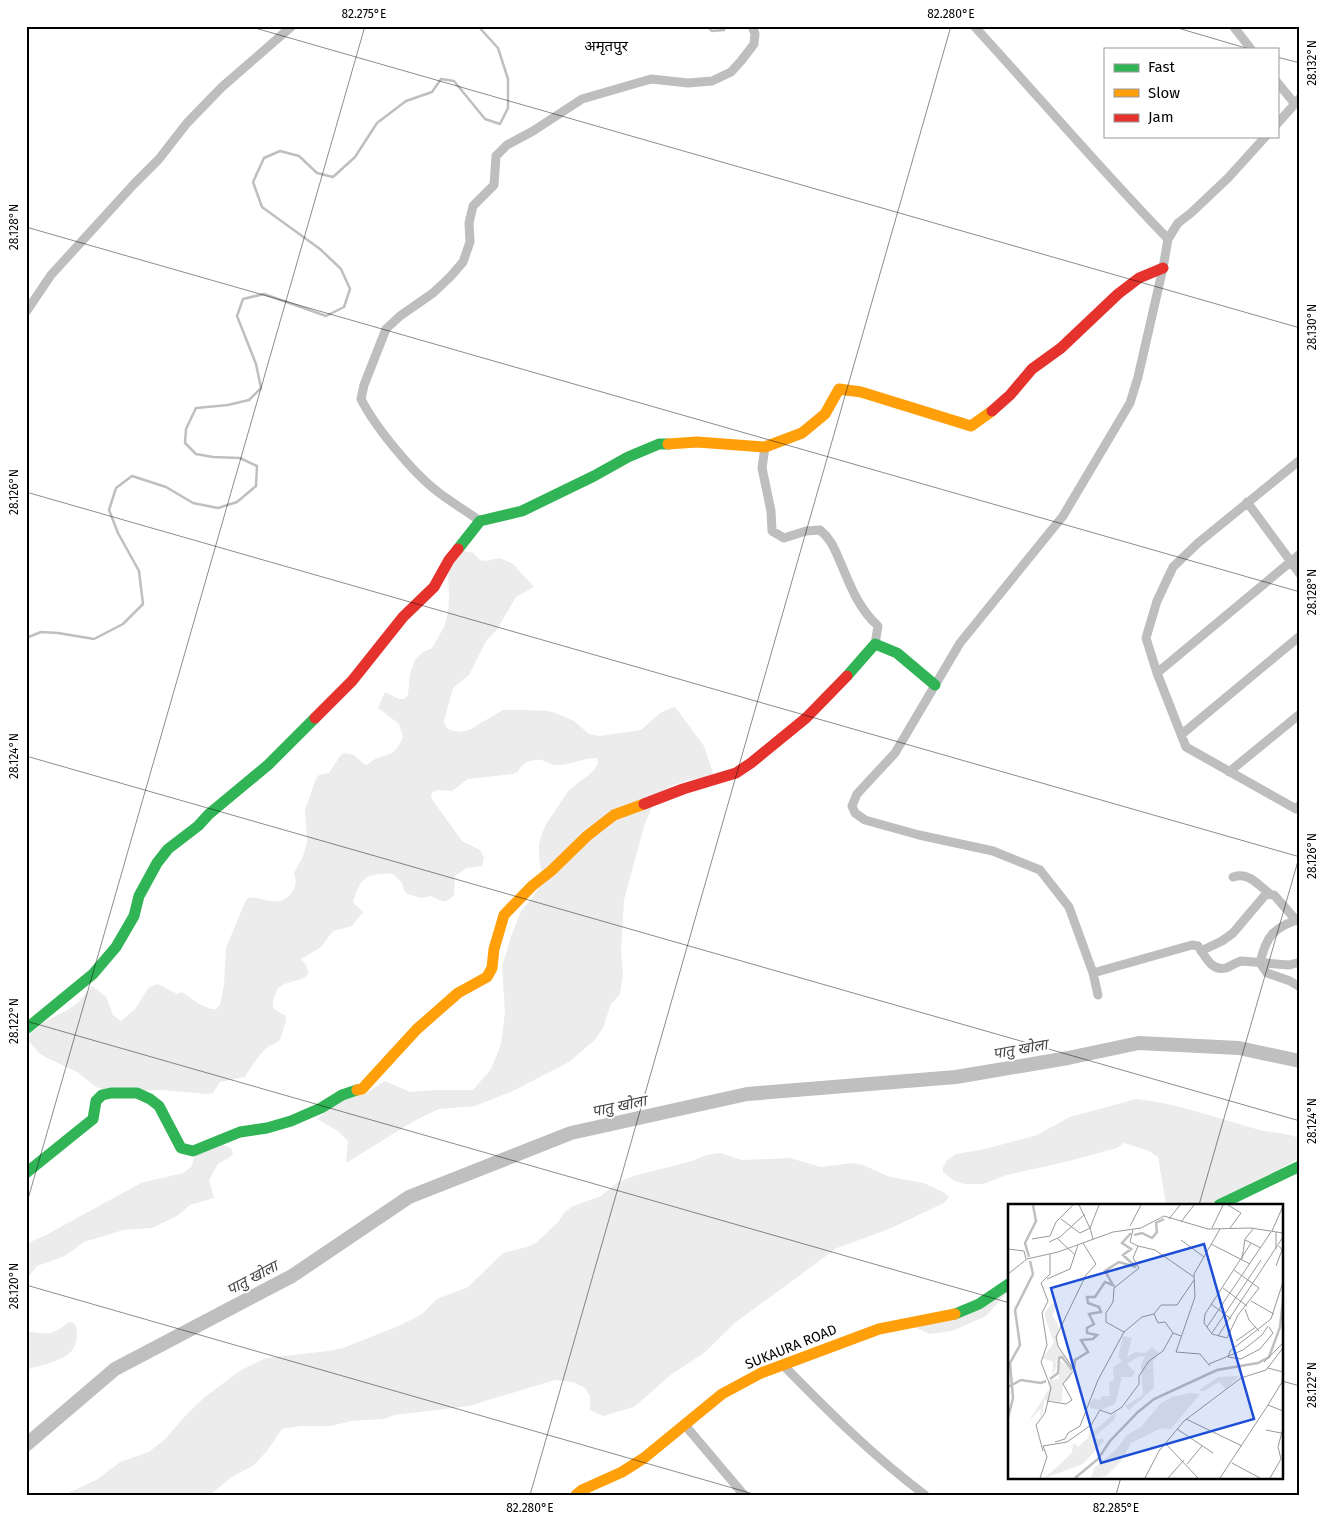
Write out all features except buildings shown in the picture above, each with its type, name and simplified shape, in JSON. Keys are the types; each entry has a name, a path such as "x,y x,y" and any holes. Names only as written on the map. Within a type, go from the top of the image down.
{"street":[{"path":"26,312 51,275 128,190 159,159 197,113 222,87 292,26"},
{"path":"480,521 437,491 410,465 376,424 361,399 386,328 433,293 464,262 470,242 469,223 473,206 494,185 496,156 507,146 582,99 651,79 688,83 712,81 731,72 754,44 755,34 752,26"},
{"path":"974,26 1046,104 1112,181 1168,239"},
{"path":"1232,26 1250,48"},
{"path":"1278,83 1297,101 1278,123"},
{"path":"1098,995 1093,973 1069,907 1040,870 993,851 920,835 865,820 855,813 852,806 858,794 895,753 960,643 1063,516 1130,403 1138,377 1168,239 1178,223 1192,213 1228,178 1264,138"},
{"path":"26,1030 93,974 116,947 134,916 139,896 157,863 168,849 198,826 209,814 268,765 352,681 403,617 434,587 449,560 480,521 522,511 628,457 659,444 696,442 765,448 802,434 825,414 839,389 861,392 971,426 981,420 1010,395 1032,369 1061,348 1118,294 1139,278 1163,268"},
{"path":"26,1173 92,1119 96,1101 102,1095 137,1093 150,1099 159,1106 181,1148 192,1151 240,1132 267,1128 291,1121 322,1108 342,1095 362,1089 417,1029 458,993 487,977 492,968 499,928 504,915 532,886 551,871 587,836 614,815 683,789 736,773 752,763 806,718 856,667 875,644 878,626 867,616 858,601 830,539 820,530 806,531 784,538 772,531 771,511 762,468 765,448"},
{"path":"1300,460 1198,543 1173,567 1157,601 1146,638 1157,673 1186,747 1296,809 1300,805"},
{"path":"1247,502 1300,574"},
{"path":"1157,673 1300,554"},
{"path":"1182,734 1300,636"},
{"path":"875,644 897,653 935,685"},
{"path":"1229,772 1300,714"},
{"path":"1233,877 1246,876 1274,895 1298,920 1286,923 1273,931 1264,945 1260,963 1267,973 1290,981 1300,987"},
{"path":"1202,951 1222,942 1254,910 1264,896 1270,894"},
{"path":"1093,973 1192,945 1198,946 1213,967 1218,968 1226,968 1241,961 1289,965 1300,962"},
{"path":"1221,1204 1300,1166"},
{"name":"SUKAURA ROAD","path":"576,1495 582,1490 622,1472 644,1458 722,1394 761,1373 879,1329 955,1314 979,1304 1008,1284"},
{"path":"783,1365 866,1447 925,1495"},
{"path":"684,1424 744,1495"}],"shaded area":[{"path":"464,551 473,553 480,560 500,558 513,564 534,587 516,597 496,631 486,641 469,675 453,688 444,721 446,727 459,732 469,730 503,710 548,711 574,721 589,734 599,736 641,730 660,713 675,707 704,746 714,776 689,780 668,787 657,797 645,823 624,900 621,952 623,974 620,994 611,1004 603,1028 595,1040 569,1062 513,1091 475,1106 439,1109 414,1121 346,1163 348,1141 338,1131 317,1119 341,1100 365,1094 385,1081 410,1092 473,1090 491,1069 501,1044 505,1012 502,966 520,913 543,883 539,852 541,835 567,793 596,767 598,763 597,758 560,765 534,760 524,764 518,772 513,774 468,779 452,791 438,790 432,792 431,796 434,802 462,841 480,850 484,858 482,866 467,868 455,876 454,895 448,900 443,901 431,896 421,898 408,894 404,891 402,883 393,874 376,874 366,878 359,887 353,902 363,912 352,926 333,931 320,948 301,959 307,967 308,973 306,977 288,983 277,990 273,1000 273,1007 286,1016 280,1040 263,1052 245,1077 220,1082 213,1093 208,1094 160,1090 113,1092 96,1087 77,1072 39,1053 27,1039 30,1033 40,1025 72,1007 92,986 106,997 113,1015 121,1021 135,1009 149,987 158,984 177,994 182,992 199,1004 211,1009 216,1009 220,1005 224,985 226,948 245,902 248,898 281,901 287,898 295,887 294,873 307,843 305,810 316,778 319,775 329,773 344,753 354,755 365,765 389,754 398,747 403,737 399,724 378,708 385,692 399,699 404,699 408,695 410,674 415,660 423,652 432,648 444,627 448,613 448,574 451,565"},
{"path":"1136,1099 1152,1101 1260,1130 1293,1136 1298,1138 1300,1153 1298,1159 1246,1188 1209,1204 1166,1204 1158,1157 1147,1150 1124,1143 1117,1148 1007,1175 983,1184 964,1184 955,1181 943,1172 943,1167 947,1160 956,1154 985,1149 1037,1135 1070,1117"},
{"path":"223,1145 231,1148 233,1153 218,1164 209,1180 214,1198 190,1205 177,1216 152,1228 123,1230 84,1242 65,1256 37,1266 26,1280 26,1244 141,1183 183,1173 191,1167 195,1155 208,1148"},
{"path":"720,1153 742,1160 790,1158 821,1167 853,1163 863,1165 890,1177 924,1183 945,1193 949,1197 944,1203 889,1229 837,1248 736,1322 704,1353 672,1374 634,1407 603,1416 590,1410 590,1396 585,1388 573,1382 555,1380 469,1406 395,1415 384,1419 351,1421 331,1426 301,1426 282,1429 267,1451 254,1465 230,1478 210,1495 64,1495 98,1479 120,1462 149,1452 165,1439 206,1396 241,1370 266,1358 343,1348 401,1325 422,1314 437,1299 468,1287 503,1253 536,1243 573,1206 601,1196 618,1182 634,1176 692,1161 706,1155"},
{"path":"1008,1290 986,1316 952,1331 929,1334 915,1327"},
{"path":"69,1322 74,1323 77,1332 76,1342 69,1354 56,1361 26,1370 26,1331 54,1332"}],"waterway":[{"path":"26,638 41,632 94,639 123,624 143,604 139,571 118,533 109,510 116,488 132,476 166,487 193,503 218,508 237,502 256,486 257,466 240,458 196,454 185,443 186,429 196,408 228,405 249,400 261,388 256,364 237,316 243,299 264,294 326,316 344,307 350,289 341,269 320,249 262,207 253,182 264,158 280,151 299,156 317,173 333,177 355,157 377,123 406,101 432,92 441,79 454,81 485,119 500,124 508,108 508,79 498,48 478,26"},
{"path":"707,26 712,31 724,30 725,26"},
{"name":"पातु खोला","path":"26,1445 115,1369 292,1276 409,1197 571,1133 747,1094 956,1077 1068,1058 1139,1043 1239,1048 1300,1061"}],"traffic: fast":[{"path":"458,549 480,521 522,511 628,457 659,444 668,444"},
{"path":"847,676 875,644 897,653 935,685"},
{"path":"26,1029 93,974 116,947 134,916 139,896 157,863 168,849 198,826 209,814 268,765 315,718"},
{"path":"26,1173 93,1119 96,1101 102,1095 137,1093 150,1099 159,1106 181,1148 193,1151 240,1132 267,1128 291,1121 321,1108 342,1095 357,1090"},
{"path":"1221,1204 1300,1166"},
{"path":"955,1314 979,1304 1008,1284"}],"traffic: slow":[{"path":"668,444 697,442 765,447 802,433 825,414 839,389 861,392 971,426 992,411"},
{"path":"357,1090 362,1089 417,1029 458,993 487,977 492,968 494,949 504,915 532,886 551,871 587,836 614,815 644,804"},
{"path":"576,1495 582,1490 622,1472 644,1458 722,1394 761,1373 879,1329 955,1314"}],"traffic: jam":[{"path":"992,411 1010,395 1032,369 1061,348 1118,294 1139,278 1163,268"},
{"path":"315,718 352,681 403,617 434,587 449,560 458,549"},
{"path":"644,804 683,789 736,773 806,718 847,676"}],"district":[{"name":"अमृतपुर","path":"606,46"}]}
